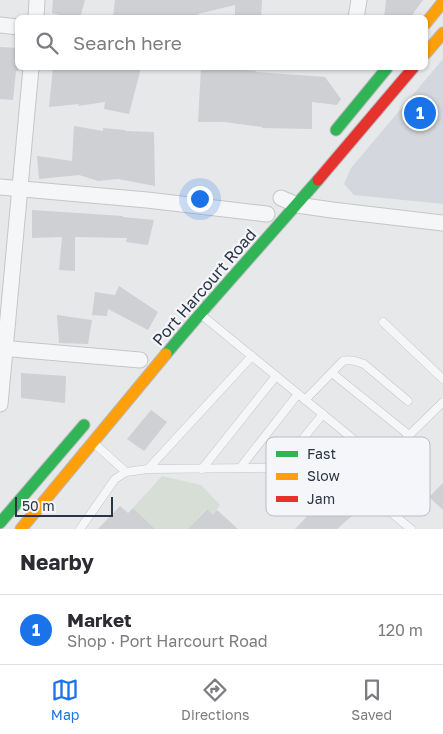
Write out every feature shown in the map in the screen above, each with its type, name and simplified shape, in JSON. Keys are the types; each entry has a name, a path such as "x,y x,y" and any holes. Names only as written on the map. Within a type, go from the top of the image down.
{"highway":[{"path":"428,21 443,2"},
{"path":"428,51 443,32"},
{"path":"331,137 385,70"},
{"name":"Port Harcourt Road","path":"21,529 200,314 411,70"},
{"name":"Port Harcourt Road","path":"263,218 284,194"},
{"path":"2,518 91,417"},
{"path":"79,431 94,443"}],"street":[{"path":"36,15 37,0"},
{"path":"356,15 359,0"},
{"path":"0,25 15,27"},
{"path":"0,404 3,348 21,189 31,70"},
{"path":"0,187 147,200 263,218"},
{"path":"284,194 297,204 443,223"},
{"path":"3,348 140,360"}],"lane":[{"path":"200,314 351,437"},
{"path":"383,322 443,379"},
{"path":"148,470 252,356"},
{"path":"305,400 343,362 356,360 364,364 408,401"},
{"path":"332,372 409,435 443,402"},
{"path":"202,469 276,376"},
{"path":"240,468 298,394"},
{"path":"304,437 323,414"},
{"path":"94,443 126,472"},
{"path":"80,529 115,479 126,472 266,468"},
{"path":"395,516 411,529"}],"shaded area":[{"path":"443,59 443,204 354,195 344,184 351,168"},
{"path":"162,476 201,485 220,505 213,515 206,509 188,529 155,529 133,508"}],"building":[{"path":"53,0 85,0 81,15 52,13"},
{"path":"115,0 262,0 261,15 235,15 235,5 198,15 113,15"},
{"path":"386,0 423,0 412,15 384,15"},
{"path":"0,47 15,48 15,70 18,71 16,71 13,100 0,99"},
{"path":"53,70 140,70 129,114 104,109 105,102 78,106 79,104 49,107"},
{"path":"201,70 246,70 325,77 341,99 337,105 312,102 312,129 262,128 224,122 198,122"},
{"path":"74,126 103,131 103,128 154,132 155,186 118,179 98,181 79,175 39,179 37,156 72,161"},
{"path":"32,210 154,220 148,245 126,242 127,238 75,237 75,271 59,270 62,237 32,238"},
{"path":"119,286 158,312 148,330 108,309 107,316 92,315 95,292 115,295"},
{"path":"57,315 92,320 88,344 59,343"},
{"path":"21,373 66,376 65,403 21,398"},
{"path":"151,410 167,422 144,451 127,439"},
{"path":"443,483 443,510 430,498"},
{"path":"120,506 128,513 133,508 155,529 98,529"},
{"path":"207,509 213,515 217,510 238,529 188,529"},
{"path":"307,516 352,516 337,529 295,529"}],"traffic: fast":[{"path":"336,130 385,70"},
{"path":"166,354 318,180"},
{"path":"0,523 84,425"}],"traffic: slow":[{"path":"428,21 443,2"},
{"path":"428,51 443,33"},
{"path":"21,529 166,354"}],"traffic: jam":[{"path":"318,180 411,70"}],"place":[{"name":"Market","path":"420,113"}]}
